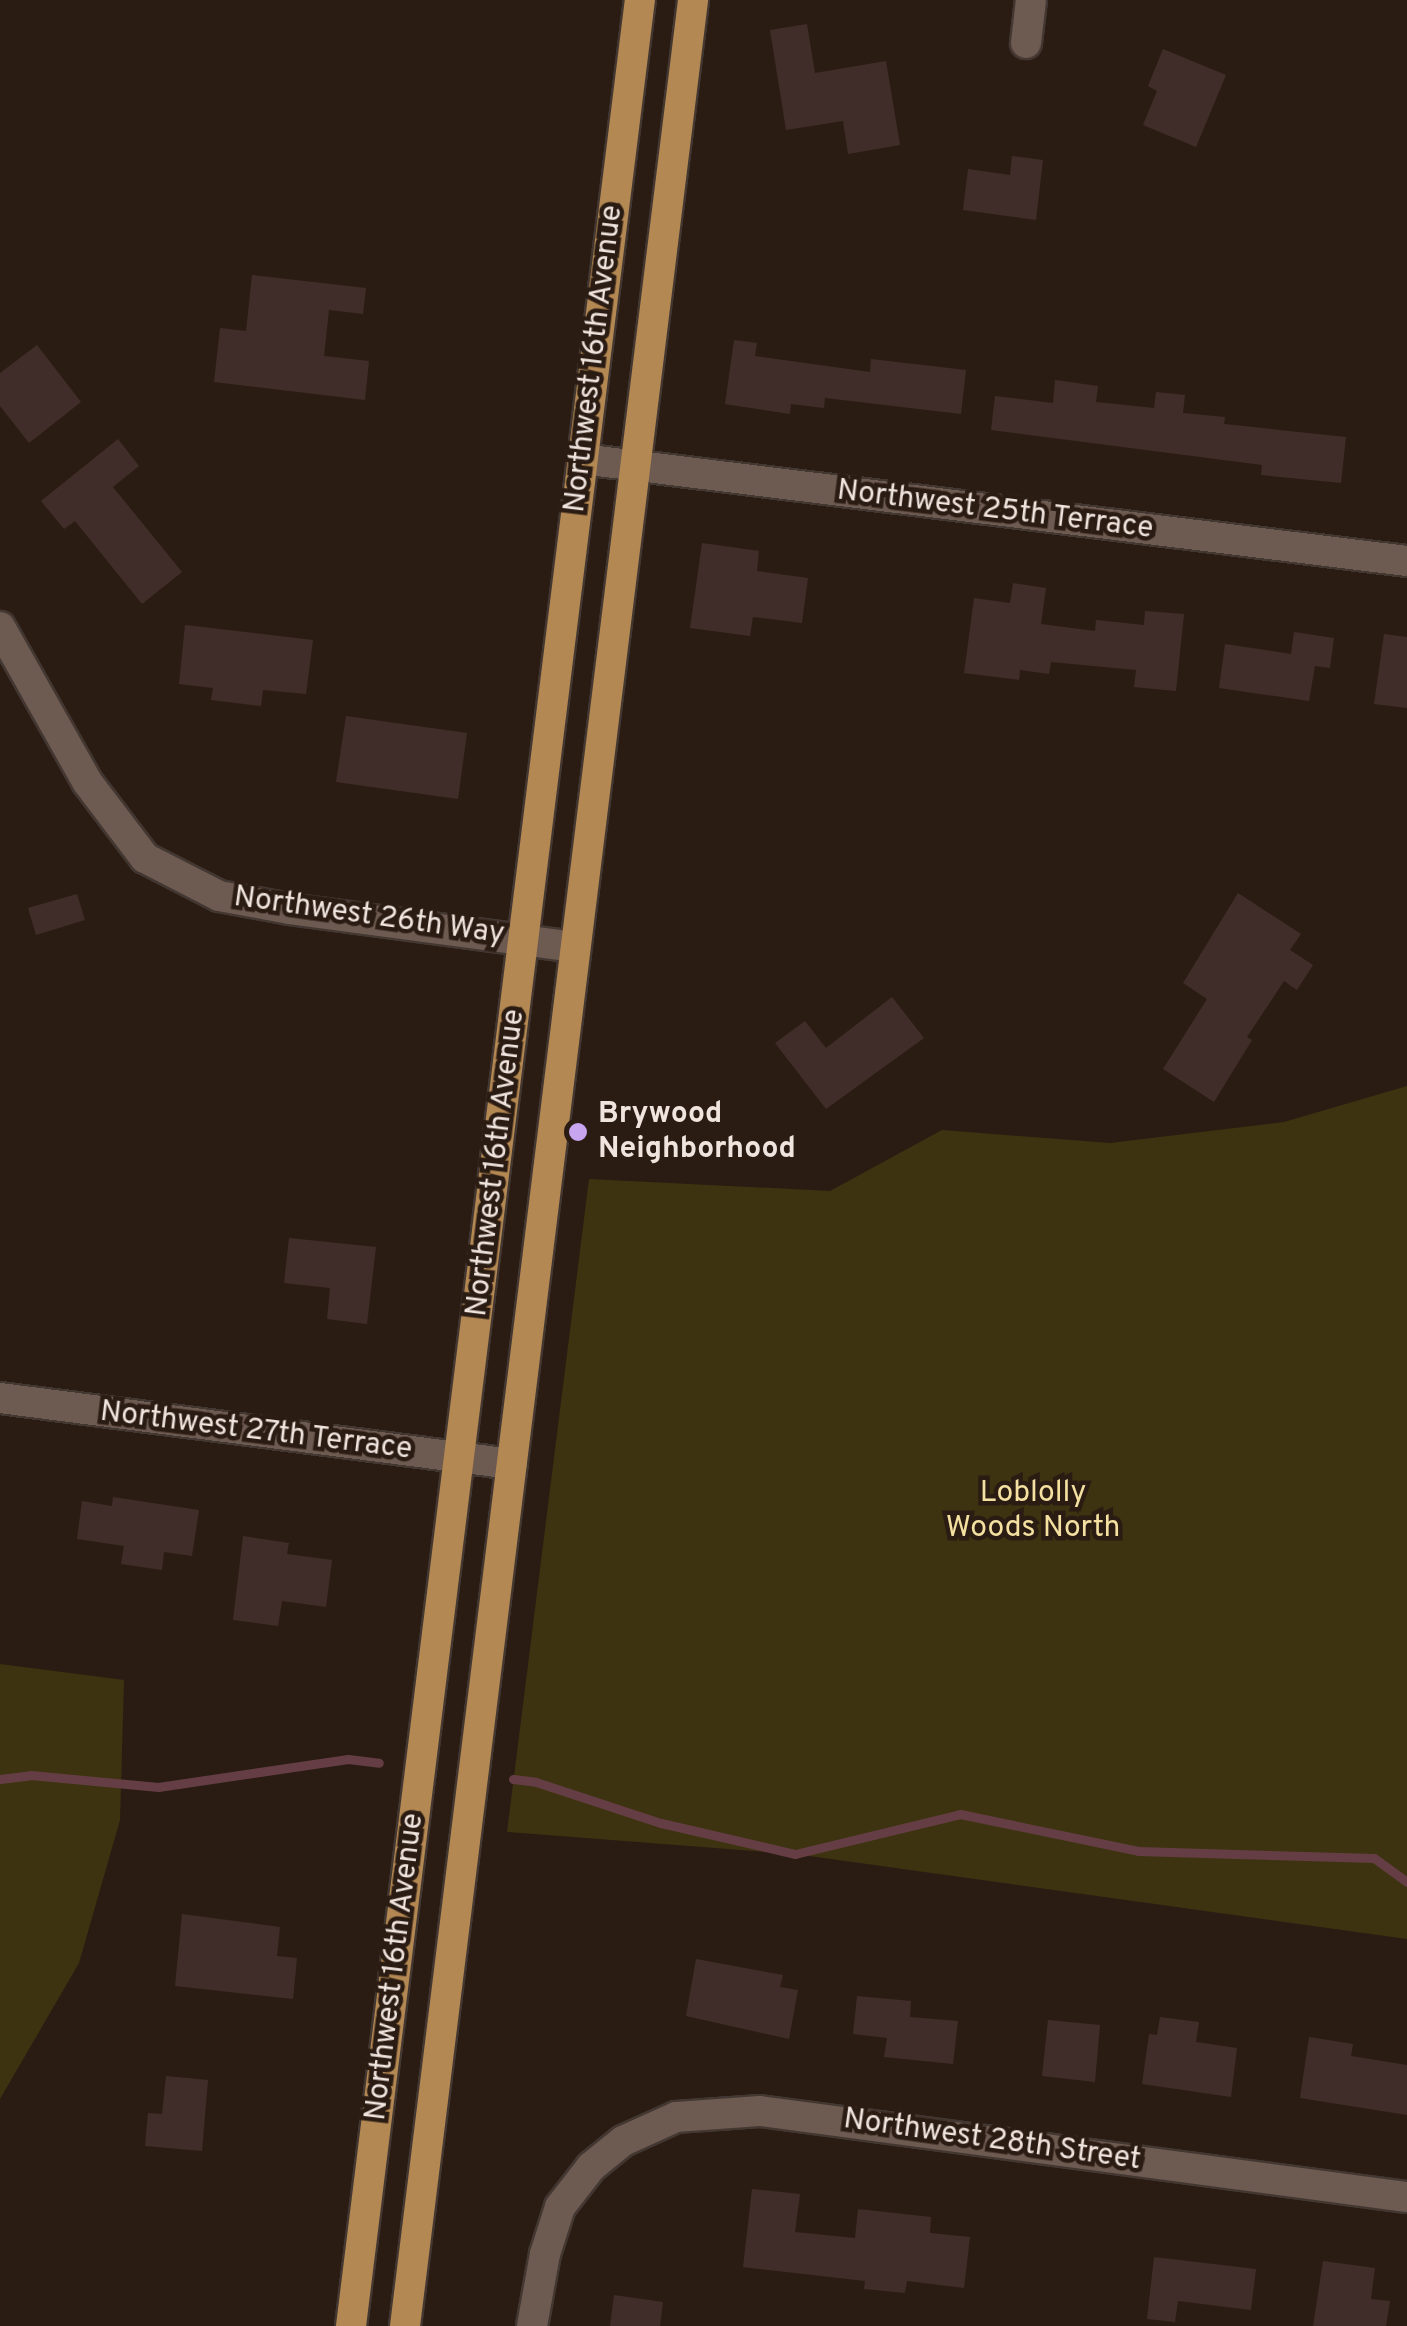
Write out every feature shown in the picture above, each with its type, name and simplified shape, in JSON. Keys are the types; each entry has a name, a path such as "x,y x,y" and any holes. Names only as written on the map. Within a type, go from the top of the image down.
{"main road":[{"name":"Northwest 16th Avenue","path":"351,2326 640,0"},
{"name":"Northwest 16th Avenue","path":"405,2326 693,0"},
{"path":"394,1998 444,2004"}],"street":[{"path":"1026,43 1031,0"},
{"name":"Northwest 25th Terrace","path":"582,459 1407,561"},
{"name":"Northwest 26th Way","path":"0,627 88,783 145,858 219,896 574,947"},
{"name":"Northwest 27th Terrace","path":"0,1398 512,1464"},
{"name":"Northwest 28th Street","path":"532,2326 545,2254 560,2207 591,2167 623,2141 676,2117 760,2111 1407,2197"}],"green space":[{"name":"Loblolly Woods North","path":"1407,1086 1407,1939 795,1854 507,1832 589,1179 830,1191 942,1130 1110,1143 1284,1122"},
{"path":"0,1664 124,1680 120,1820 79,1963 0,2099"}],"building":[{"path":"807,24 815,73 886,61 900,145 848,154 843,121 786,130 770,30"},
{"path":"1163,49 1226,75 1196,147 1143,125 1157,91 1148,86"},
{"path":"1012,156 1043,160 1036,220 963,210 968,169 1010,175"},
{"path":"252,275 366,288 363,314 329,310 324,356 369,361 365,400 214,382 220,328 246,331"},
{"path":"734,340 757,343 755,356 870,372 871,359 966,370 961,414 825,398 824,408 791,404 790,414 725,404"},
{"path":"37,345 81,402 29,443 0,406 0,373"},
{"path":"1055,380 1098,386 1096,402 1154,408 1156,392 1185,395 1183,413 1225,417 1224,424 1346,437 1341,483 1261,475 1262,465 991,430 995,396 1053,403"},
{"path":"118,439 139,466 113,487 182,572 142,604 75,521 64,529 41,501"},
{"path":"702,543 759,551 757,571 808,578 802,623 753,617 750,636 690,628"},
{"path":"1013,583 1046,588 1041,624 1095,631 1096,620 1144,625 1145,611 1184,614 1176,691 1134,687 1136,670 1051,662 1049,674 1020,670 1019,680 964,673 974,598 1010,603"},
{"path":"185,625 313,640 306,694 263,690 261,706 211,700 213,688 179,684"},
{"path":"1294,632 1334,638 1330,668 1315,666 1309,701 1219,688 1225,644 1291,654"},
{"path":"1384,634 1407,637 1407,708 1374,704"},
{"path":"346,716 467,733 458,799 336,782"},
{"path":"1238,893 1301,934 1290,950 1313,965 1297,990 1284,981 1247,1037 1252,1040 1214,1102 1163,1069 1207,999 1183,983"},
{"path":"77,894 85,920 36,935 28,908"},
{"path":"892,997 924,1038 826,1109 775,1043 805,1021 826,1048"},
{"path":"289,1238 376,1247 367,1324 327,1319 330,1288 284,1283"},
{"path":"113,1497 199,1510 192,1556 164,1552 162,1570 121,1564 124,1546 77,1539 82,1501 112,1506"},
{"path":"243,1536 289,1543 287,1554 332,1560 326,1607 282,1601 278,1626 233,1620"},
{"path":"182,1914 280,1927 277,1956 297,1958 293,1999 175,1986"},
{"path":"696,1959 783,1975 780,1987 798,1990 789,2039 686,2016"},
{"path":"857,1996 911,2001 910,2017 958,2021 953,2064 884,2057 887,2038 853,2034"},
{"path":"1160,2017 1199,2022 1196,2042 1237,2048 1231,2097 1142,2084 1149,2034 1157,2035"},
{"path":"1048,2020 1100,2025 1095,2082 1042,2076"},
{"path":"1309,2037 1353,2044 1351,2056 1407,2065 1407,2115 1300,2098"},
{"path":"166,2076 208,2080 202,2151 145,2146 148,2113 162,2114"},
{"path":"752,2189 800,2194 795,2232 855,2238 858,2209 931,2217 930,2233 970,2237 964,2288 907,2281 905,2293 864,2289 865,2281 743,2267"},
{"path":"1154,2257 1256,2269 1251,2310 1178,2301 1175,2322 1147,2319"},
{"path":"1323,2261 1375,2268 1371,2299 1390,2301 1386,2326 1313,2326"},
{"path":"614,2295 663,2302 660,2326 610,2326"}],"waterway":[{"path":"0,1779 31,1775 158,1787 348,1759 379,1763"},
{"path":"513,1779 536,1782 661,1823 795,1854 960,1814 1138,1851 1374,1858 1407,1882"}],"place":[{"name":"Brywood Neighborhood","path":"578,1132"}]}
